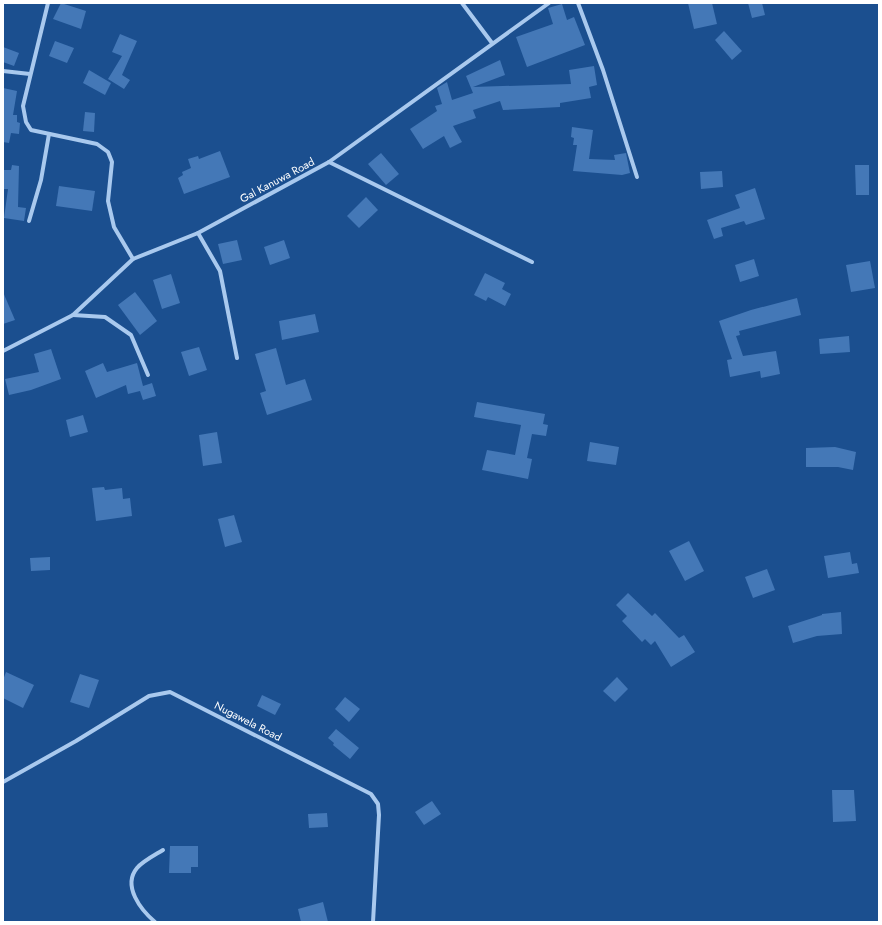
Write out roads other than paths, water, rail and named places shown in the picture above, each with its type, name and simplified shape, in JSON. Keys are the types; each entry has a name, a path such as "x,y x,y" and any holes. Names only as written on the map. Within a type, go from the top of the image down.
{"street":[{"path":"48,3 23,106 26,122 31,130 97,144 108,152 112,162 108,200 114,227 133,259"},
{"path":"462,3 492,43"},
{"name":"Gal Kanuwa Road","path":"3,351 73,315 133,259 198,233 329,162 549,3"},
{"path":"578,3 603,70 637,177"},
{"path":"3,71 30,74"},
{"path":"29,221 41,180 49,134"},
{"path":"329,162 532,262"},
{"path":"198,233 220,272 236,358"},
{"path":"73,315 105,317 131,335 148,375"},
{"name":"Nugawela Road","path":"3,782 76,741 149,696 170,692 371,794 378,804 379,815 373,922"},
{"path":"155,922 135,900 132,879 137,868 163,850"}]}
